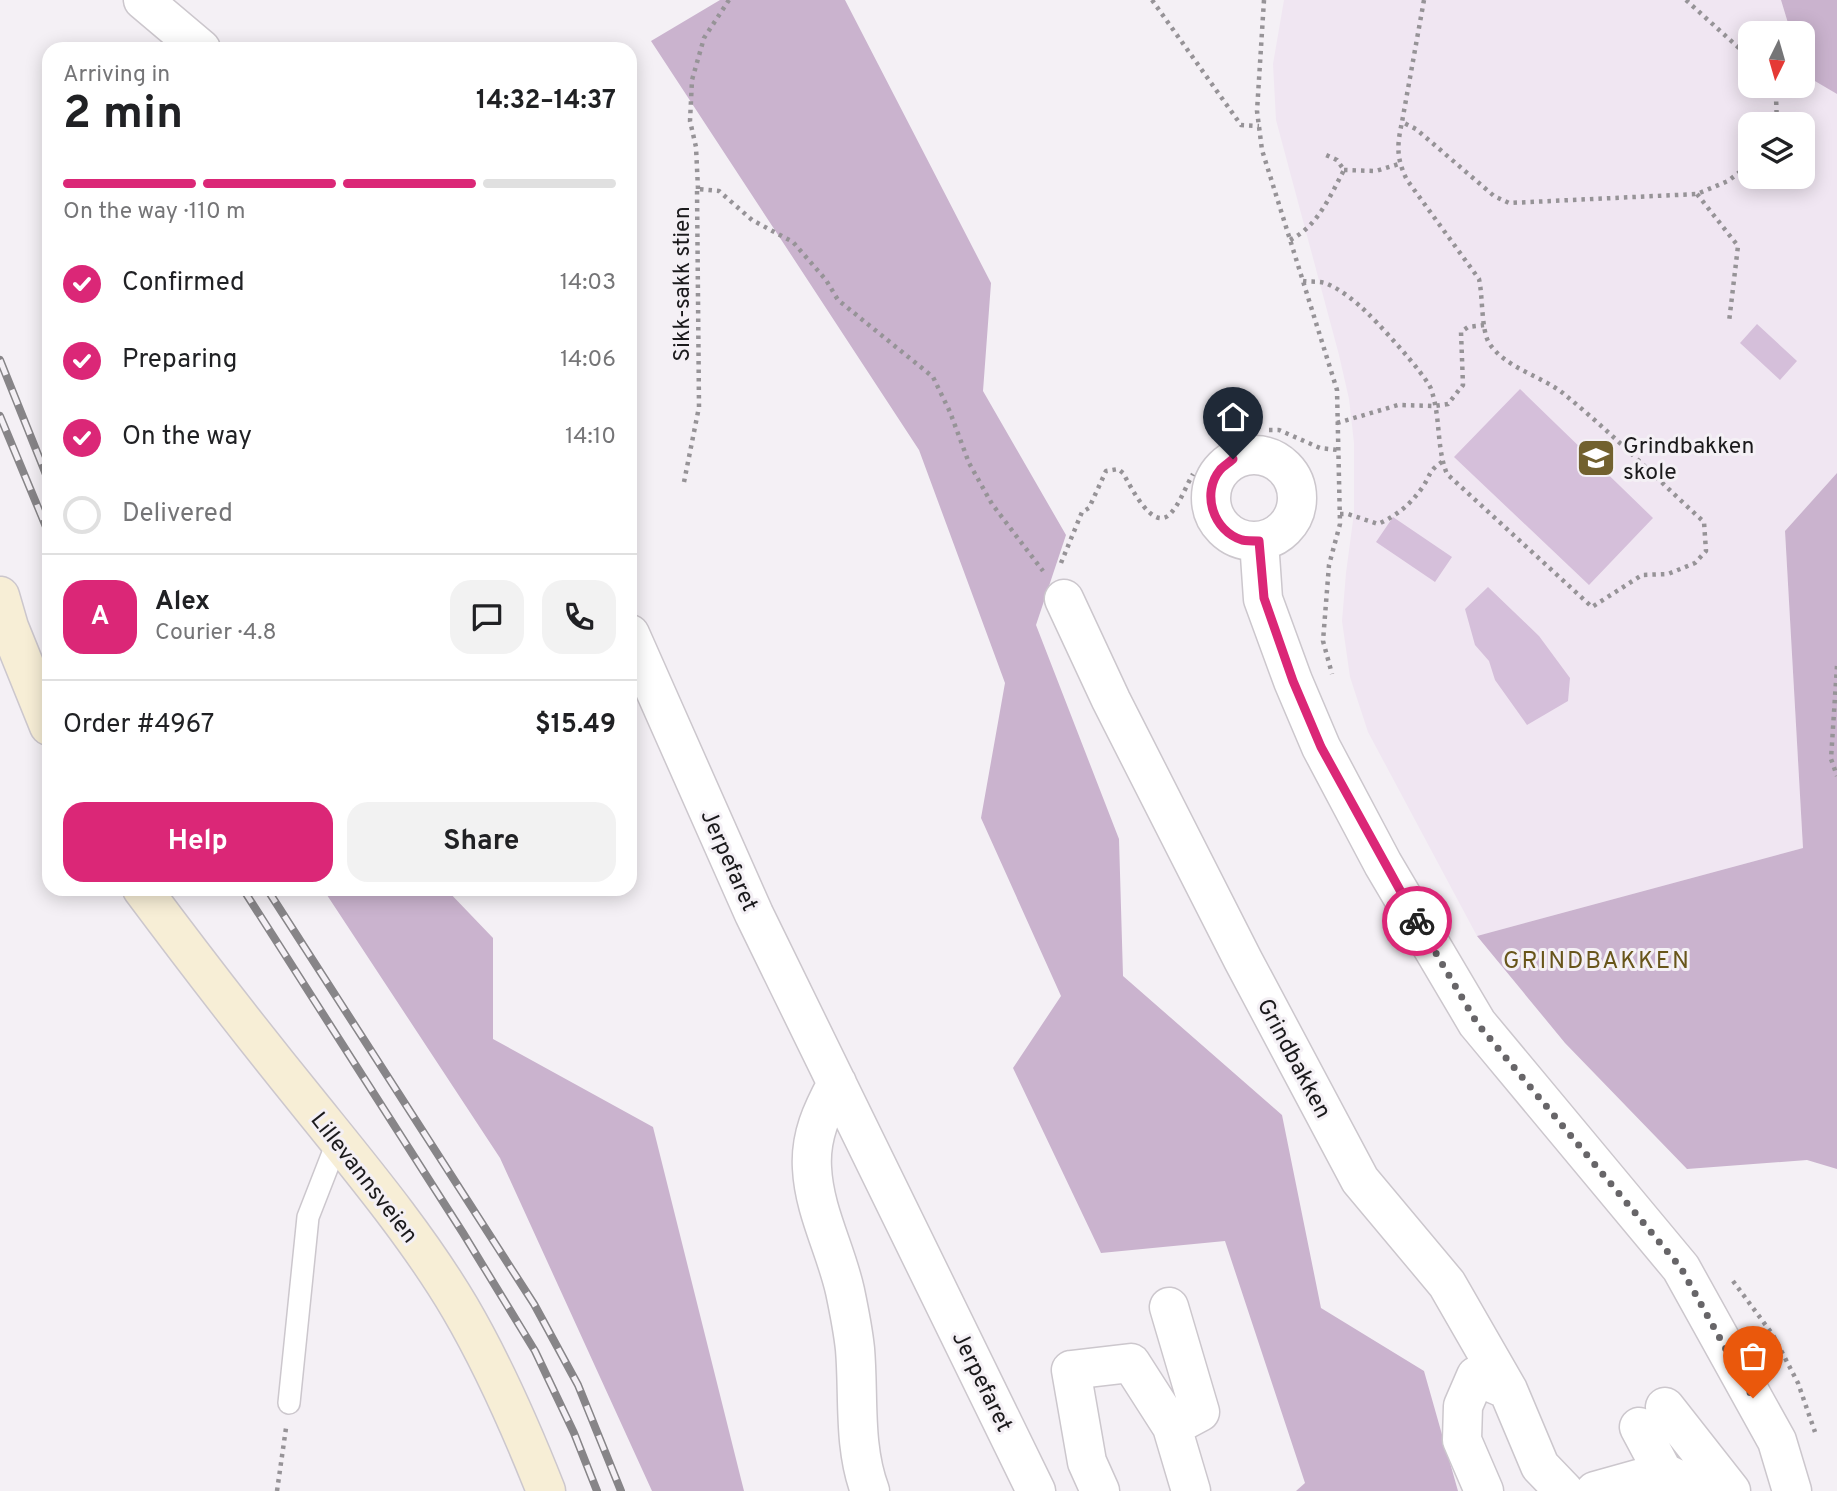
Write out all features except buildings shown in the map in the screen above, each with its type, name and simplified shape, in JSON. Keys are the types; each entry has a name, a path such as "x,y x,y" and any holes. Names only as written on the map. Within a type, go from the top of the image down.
{"street":[{"path":"143,0 193,42"},
{"path":"1259,541 1264,598 1293,681 1321,747 1384,864 1477,1023 1681,1268 1777,1441 1792,1491"},
{"name":"Grindbakken","path":"1058,591 1250,972 1360,1180 1447,1284 1508,1390 1540,1466 1564,1491"},
{"path":"0,596 42,708"},
{"name":"Jerpefaret","path":"637,650 754,914 1036,1491"},
{"name":"Lillevannsveien","path":"147,896 228,1004 420,1247 460,1307 520,1425 546,1491"},
{"path":"837,1083 821,1113 812,1139 812,1169 819,1208 844,1288 855,1347 863,1473 870,1491"},
{"path":"1169,1307 1200,1412 1172,1427"},
{"path":"1100,1491 1087,1462 1071,1370 1132,1363 1172,1427 1191,1491"},
{"path":"1484,1491 1462,1440 1463,1406 1476,1377 1508,1390"},
{"path":"1663,1472 1652,1417 1731,1491"},
{"path":"1595,1491 1663,1472 1702,1491"}],"lane":[{"path":"289,1402 309,1217 338,1140"}],"path":[{"path":"697,189 696,147 690,121 692,80 704,38 729,0"},
{"path":"1152,0 1241,125 1259,126"},
{"path":"1264,0 1258,111 1262,150 1337,390 1340,524 1329,565 1323,641 1333,677"},
{"path":"1303,281 1323,282 1338,289 1361,307 1430,386 1436,406 1442,462 1447,474 1592,607 1642,575 1668,574 1695,563 1706,551 1704,522 1563,393 1499,355 1488,341 1479,279 1406,180 1399,164 1398,141 1424,0"},
{"path":"1686,0 1738,47"},
{"path":"1402,122 1416,129 1494,196 1509,203 1696,194 1728,181 1738,173"},
{"path":"1326,155 1337,160 1344,170"},
{"path":"1344,170 1376,171 1399,164"},
{"path":"1290,240 1315,221 1344,170"},
{"name":"Sikk-sakk stien","path":"684,482 699,407 697,189 719,191 752,220 793,242 826,280 838,300 933,377 950,412 969,463 992,504 1058,591"},
{"path":"1696,194 1738,246 1730,322"},
{"path":"1338,423 1398,405 1448,404 1463,385 1461,332 1468,327 1484,325"},
{"path":"1269,430 1279,430 1320,448 1338,450"},
{"path":"1340,514 1378,524 1394,517 1423,487 1430,469 1442,462"},
{"path":"1058,591 1082,512 1089,508 1107,471 1118,469 1123,473 1141,505 1158,519 1164,519 1171,514 1194,474"},
{"path":"1837,666 1830,759 1837,776"},
{"path":"1732,1280 1773,1335 1798,1383 1818,1442"},
{"path":"276,1491 289,1402"}],"shaded area":[{"path":"720,0 845,0 991,283 983,391 1066,535 1036,625 1119,839 1123,976 1282,1115 1321,1308 1424,1371 1458,1491 1296,1491 1305,1483 1225,1241 1101,1253 1013,1068 1061,996 981,818 1005,683 919,450 651,41"},
{"name":"Grindbakken skole","path":"1284,0 1781,0 1787,21 1738,21 1738,98 1815,98 1815,80 1837,94 1837,473 1785,531 1803,848 1477,936 1368,732 1350,677 1342,621 1354,513 1354,443 1349,399 1276,120 1273,64"},
{"path":"1781,0 1837,0 1837,94 1815,81 1815,21 1787,21"},
{"path":"1757,324 1797,361 1780,380 1740,343"},
{"path":"1520,389 1653,518 1589,585 1454,457"},
{"path":"1837,473 1837,1169 1807,1160 1687,1169 1565,1043 1477,936 1803,848 1785,531"},
{"path":"1393,517 1452,557 1435,582 1376,542"},
{"path":"1488,587 1539,636 1570,678 1568,701 1527,725 1495,680 1489,661 1475,645 1465,609"},
{"path":"328,896 453,896 493,938 493,1039 653,1127 744,1491 652,1491 500,1158"}],"railway":[{"path":"0,360 42,465"},
{"path":"0,416 42,517"},
{"path":"247,896 463,1233 535,1351 574,1433 597,1491"},
{"path":"272,896 534,1304 578,1385 621,1491"}],"way so far":[{"path":"1417,921 1477,1023 1681,1268 1753,1398"}],"place":[{"name":"Grindbakken skole","path":"1596,458"}],"district":[{"name":"GRINDBAKKEN","path":"1597,960"}],"route":[{"path":"1233,459 1220,470 1212,485 1210,502 1216,519 1227,531 1242,540 1259,541 1264,598 1293,681 1321,747 1417,921"}]}
